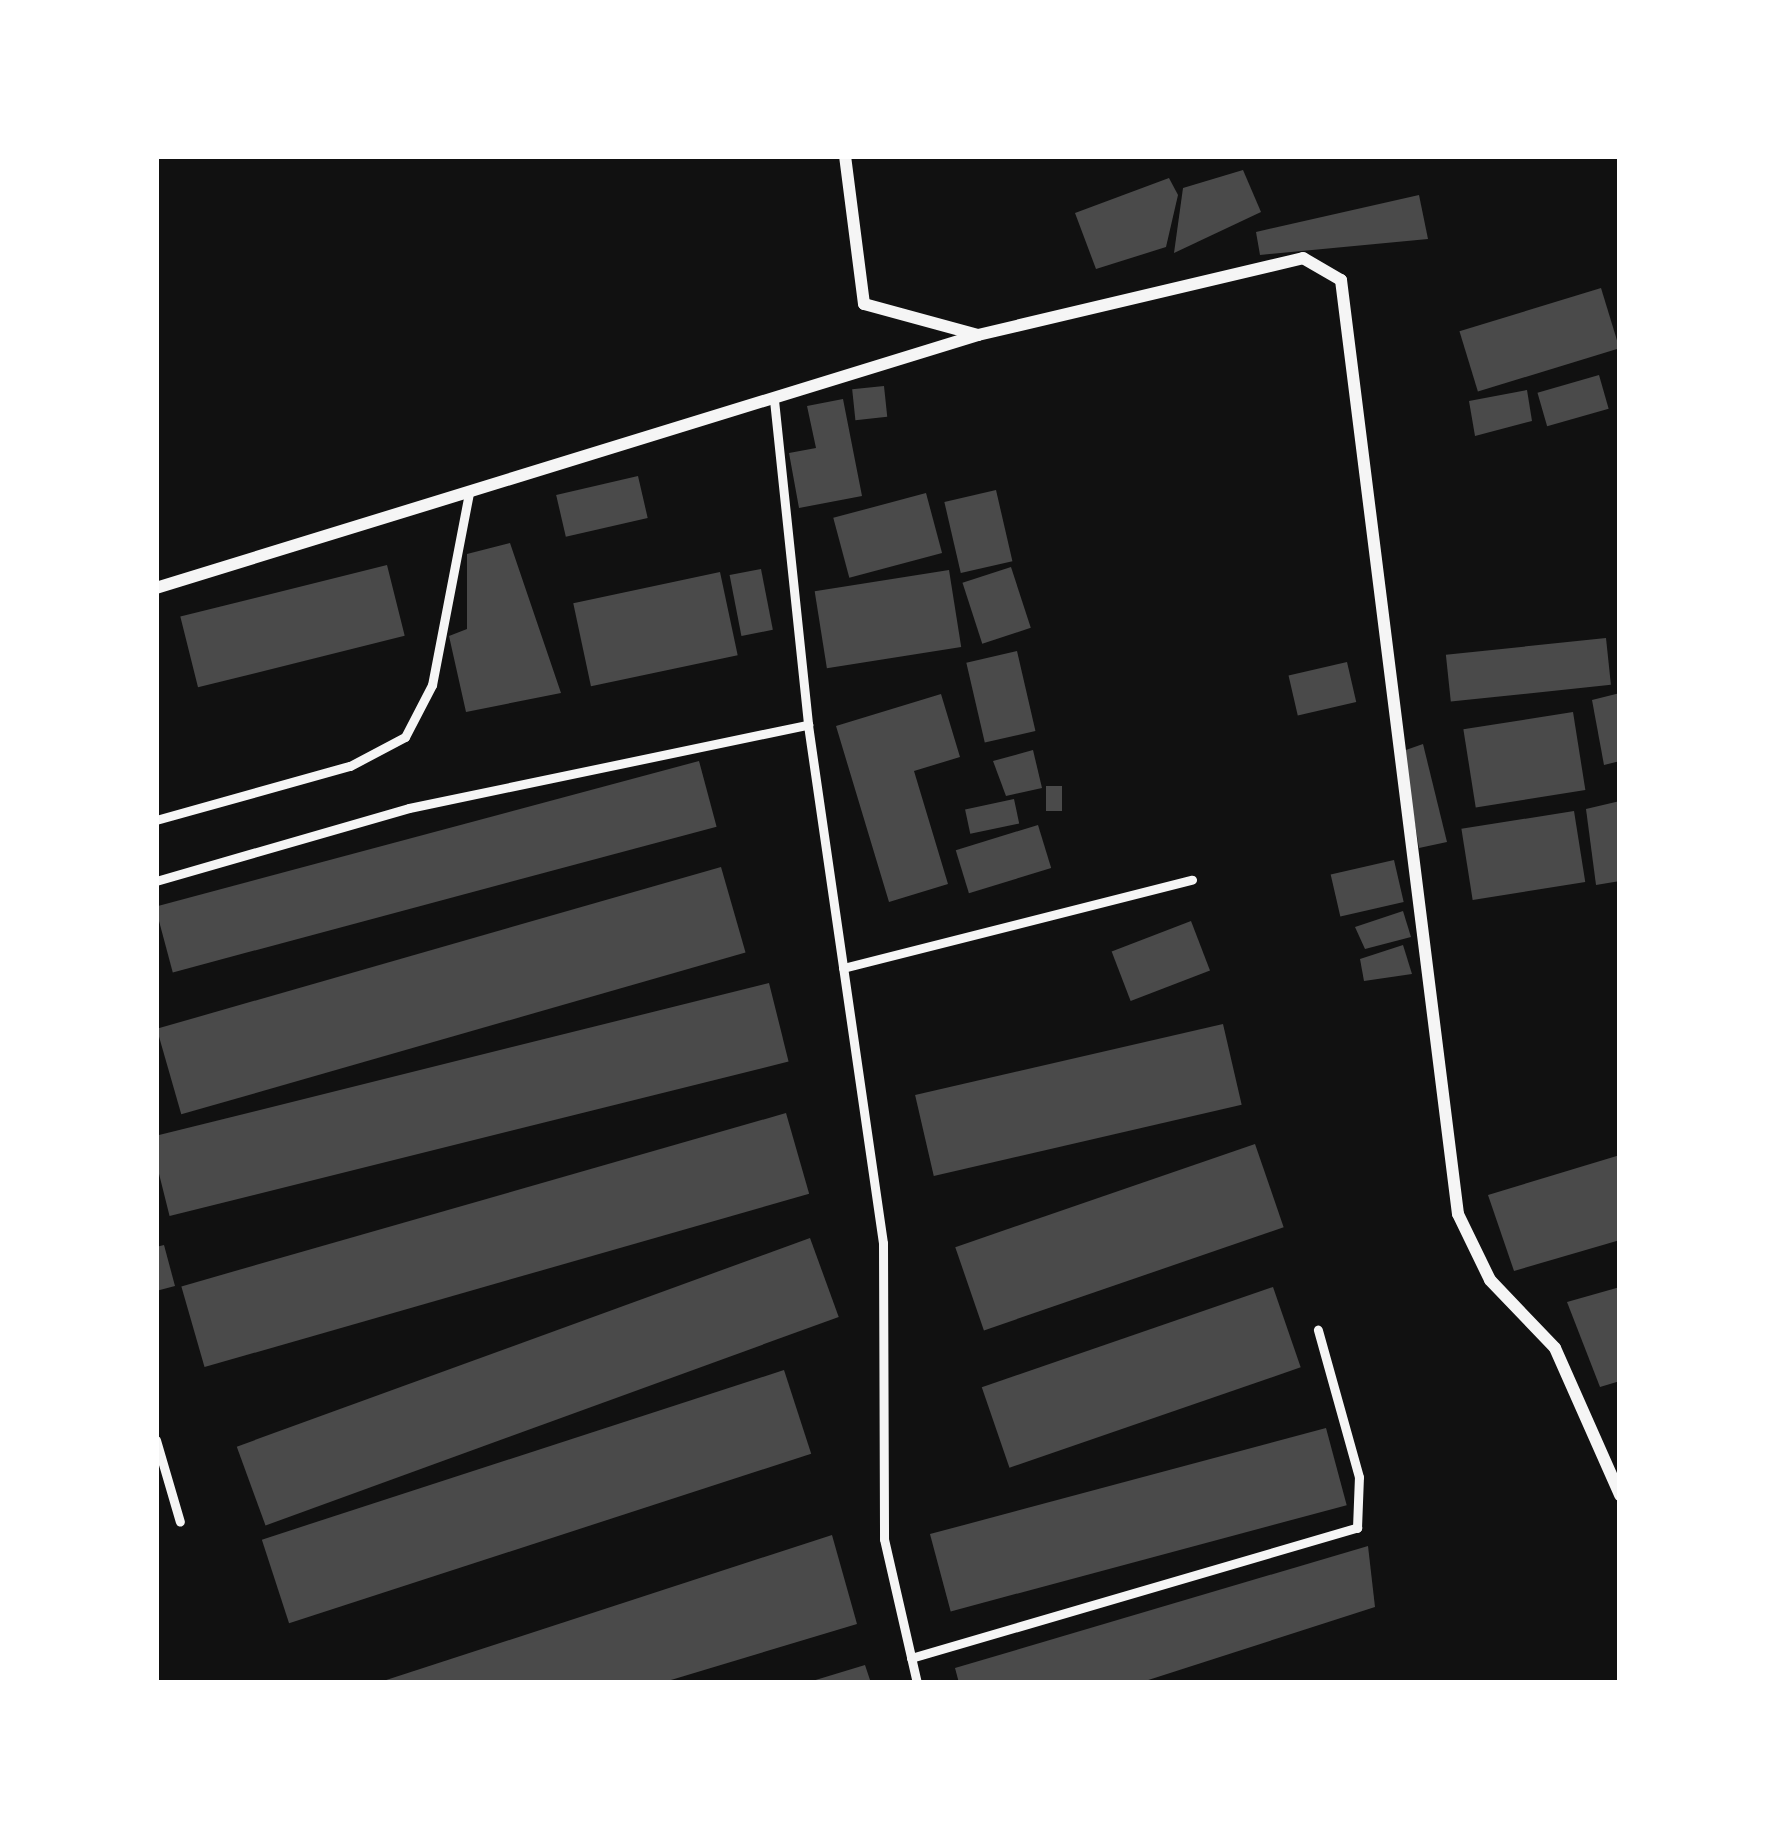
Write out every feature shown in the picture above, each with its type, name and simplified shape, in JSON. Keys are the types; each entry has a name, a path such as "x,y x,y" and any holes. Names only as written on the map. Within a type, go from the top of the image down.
{"street":[{"path":"844,156 864,304 979,335"},
{"path":"156,588 979,335 1303,258 1341,280 1458,1214 1490,1280 1555,1348 1620,1495"}],"lane":[{"path":"774,400 808,724 883,1243 884,1539 917,1683"},
{"path":"156,820 350,766 405,737 432,685 469,494"},
{"path":"156,881 409,808 808,724"},
{"path":"843,968 1192,880"},
{"path":"910,1658 1357,1528 1359,1477 1318,1330"},
{"path":"156,1440 180,1522"}],"building":[{"path":"1243,170 1261,212 1174,253 1183,188"},
{"path":"1169,178 1178,195 1166,247 1096,269 1075,213"},
{"path":"1419,195 1428,239 1260,255 1256,232"},
{"path":"1601,288 1619,348 1478,392 1459,331"},
{"path":"1599,375 1609,409 1547,426 1537,393"},
{"path":"884,386 887,417 855,420 852,389"},
{"path":"1527,390 1532,421 1475,436 1469,401"},
{"path":"843,399 862,496 799,508 789,453 816,448 807,406"},
{"path":"638,476 648,518 566,537 556,495"},
{"path":"996,490 1012,561 961,573 944,502"},
{"path":"926,493 942,553 849,578 833,518"},
{"path":"510,543 561,693 466,712 449,636 467,629 467,554"},
{"path":"387,565 405,636 198,687 180,617"},
{"path":"1011,567 1031,628 982,644 962,583"},
{"path":"761,569 773,630 741,636 730,575"},
{"path":"949,570 961,647 827,668 815,591"},
{"path":"720,572 738,655 591,686 573,603"},
{"path":"1606,638 1611,685 1451,702 1446,655"},
{"path":"1017,651 1035,731 985,743 966,663"},
{"path":"1347,662 1356,702 1298,715 1289,675"},
{"path":"1620,693 1620,761 1604,765 1592,700"},
{"path":"941,694 960,757 914,771 948,884 889,902 836,726"},
{"path":"1573,712 1585,790 1476,807 1463,729"},
{"path":"1423,744 1447,842 1419,848 1403,751"},
{"path":"1033,750 1042,788 1006,796 993,761"},
{"path":"699,761 717,827 173,972 156,906"},
{"path":"1046,786 1062,786 1062,811 1046,811"},
{"path":"1014,799 1019,823 970,834 965,809"},
{"path":"1620,801 1620,881 1596,885 1586,809"},
{"path":"1574,811 1585,882 1473,900 1461,829"},
{"path":"1038,825 1051,868 969,893 956,850"},
{"path":"1394,860 1404,902 1340,917 1331,875"},
{"path":"721,867 746,953 181,1114 157,1029"},
{"path":"1403,911 1411,937 1365,949 1355,927"},
{"path":"1191,921 1210,970 1131,1001 1112,951"},
{"path":"1403,945 1412,974 1364,981 1360,959"},
{"path":"769,983 789,1062 170,1216 156,1162 156,1136"},
{"path":"1223,1024 1242,1105 934,1176 915,1095"},
{"path":"786,1113 809,1194 205,1367 181,1286"},
{"path":"1255,1144 1284,1227 984,1330 955,1247"},
{"path":"1620,1155 1620,1240 1514,1271 1488,1195"},
{"path":"810,1238 839,1317 266,1526 237,1447"},
{"path":"164,1245 175,1286 156,1291 156,1247"},
{"path":"1273,1287 1301,1367 1009,1468 982,1387"},
{"path":"1620,1287 1620,1381 1600,1387 1567,1302"},
{"path":"784,1370 811,1454 289,1623 262,1540"},
{"path":"1326,1428 1347,1505 951,1611 930,1534"},
{"path":"832,1535 857,1624 661,1683 377,1683"},
{"path":"1368,1546 1375,1607 1139,1683 959,1683 955,1668"},
{"path":"865,1665 871,1683 809,1683 809,1682"}]}
